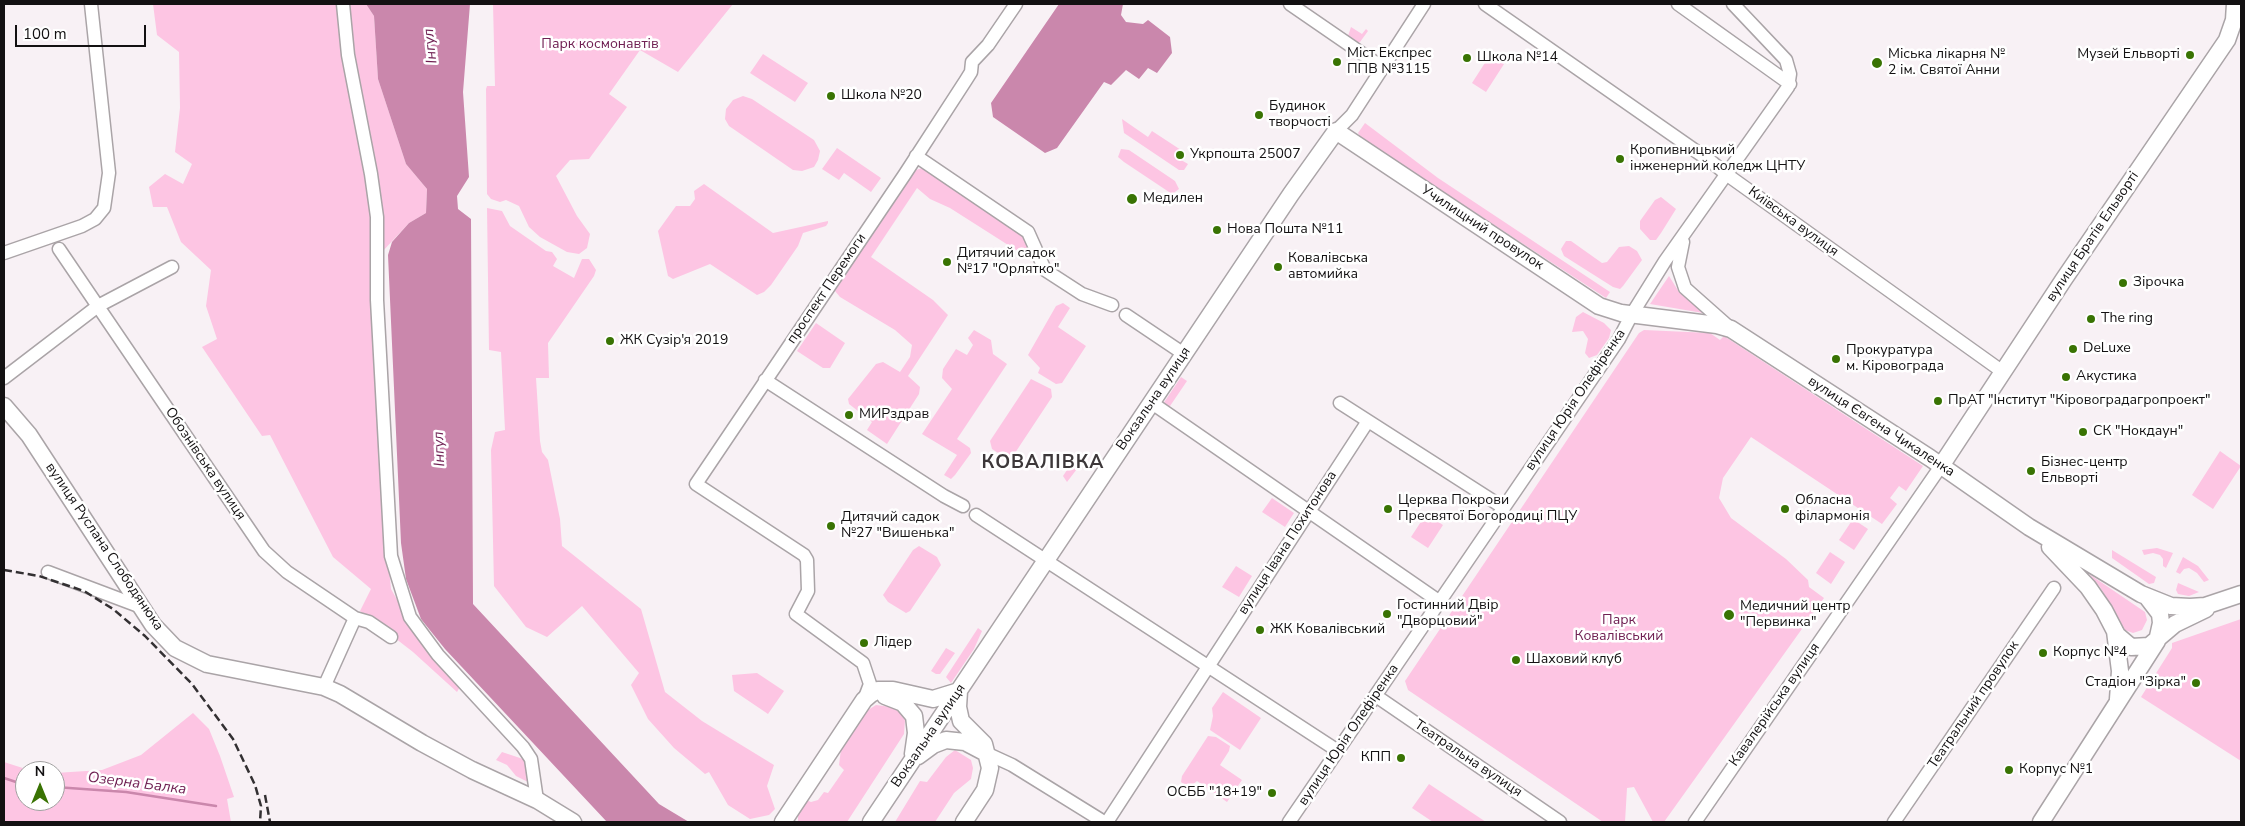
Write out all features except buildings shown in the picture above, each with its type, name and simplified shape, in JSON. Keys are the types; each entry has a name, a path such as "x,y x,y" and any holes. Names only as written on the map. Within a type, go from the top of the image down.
{"main road":[{"name":"вулиця Братів Ельворті","path":"1941,466 2227,40 2234,20 2235,4"},
{"name":"Училищний провулок","path":"1336,131 1599,306 1608,310 1632,314"},
{"name":"Вокзальна вулиця","path":"871,822 1290,194 1336,131"},
{"name":"вулиця Євгена Чикаленка","path":"1632,314 1717,325 1731,329 1941,466 2029,527 2141,594 2171,606 2190,607 2205,606 2238,595"},
{"name":"вулиця Руслана Слободянюка","path":"4,406 29,435 141,607 163,636 175,648 207,664 324,687 348,698 422,743 472,770 537,800 570,820"},
{"name":"вулиця Євгена Чикаленка","path":"2029,527 2080,576 2098,600 2123,642 2131,647 2149,646 2175,624 2238,595"},
{"path":"2041,822 2157,641 2160,632 2160,614 2156,606 2141,594"},
{"path":"2113,627 2120,671 2119,696 2116,704"},
{"path":"783,822 792,814 864,700 878,690 885,690 933,699 959,691 958,707 961,720 981,741 988,754 990,768 988,782 964,822"},
{"path":"864,700 888,696 896,699 909,709 914,716 916,733 916,744 910,762"},
{"path":"910,762 933,746 946,740 965,742 988,754"}],"street":[{"path":"4,252 82,226 95,219 104,208 109,173 90,4"},
{"path":"343,4 348,55 371,174 377,217 377,300 391,556 410,617 438,655 523,747 531,759 537,800"},
{"name":"проспект Перемоги","path":"864,700 870,684 863,663 796,614 808,591 807,560 804,555 696,484 971,72 972,62 988,45 1016,4"},
{"path":"1290,4 1383,68"},
{"name":"Вокзальна вулиця","path":"1336,131 1352,115 1424,4"},
{"name":"Київська вулиця","path":"1485,4 1713,163 2003,372"},
{"path":"1678,4 1790,84"},
{"path":"1733,4 1786,60 1790,74 1790,84"},
{"name":"вулиця Юрія Олефіренка","path":"1290,822 1619,339 1632,314 1689,228 1790,84"},
{"path":"916,156 1028,232 1045,270 1082,294 1112,305"},
{"name":"вулиця Євгена Чикаленка","path":"1689,228 1678,260 1680,277 1684,288 1731,329"},
{"name":"Обознівська вулиця","path":"59,249 264,551 287,572 355,618 369,622 392,638"},
{"path":"4,378 98,306 172,267"},
{"path":"1126,314 1184,354"},
{"path":"765,380 944,496 963,506"},
{"path":"1152,403 1440,602"},
{"path":"1340,403 1504,508"},
{"name":"вулиця Івана Похитонова","path":"1105,822 1368,421"},
{"name":"Кавалерійська вулиця","path":"1695,822 1941,466"},
{"path":"976,515 1338,751"},
{"path":"48,572 141,607"},
{"name":"Театральний провулок","path":"1894,822 2054,588"},
{"path":"324,687 355,618"},
{"name":"Театральна вулиця","path":"1376,696 1560,822"},
{"path":"988,754 1012,765 1105,822"}],"green space":[{"path":"153,4 366,4 374,16 378,79 406,164 427,189 426,213 409,223 382,252 386,539 391,589 409,621 461,685 457,692 413,652 360,611 371,589 333,557 270,435 262,436 202,347 217,339 206,306 211,270 181,242 167,207 153,207 149,187 165,174 183,184 192,164 175,152 180,108 179,52 157,35"},
{"name":"Парк космонавтів","path":"493,4 733,4 678,72 640,50 609,94 627,107 589,159 570,160 556,176 577,216 590,234 587,248 579,254 567,252 540,237 529,227 519,206 506,200 500,202 491,199 487,194 486,89 487,86 495,86"},
{"path":"1351,27 1362,34 1366,29 1368,31 1360,42 1356,43 1348,36"},
{"path":"763,54 808,83 795,102 750,73"},
{"path":"1490,55 1504,64 1486,92 1472,83"},
{"path":"743,96 752,99 814,140 820,151 814,167 802,171 793,170 729,126 725,119 726,109 733,100"},
{"path":"1122,119 1148,137 1152,131 1181,150 1176,157 1188,164 1184,170 1179,170 1124,133"},
{"path":"1365,123 1438,178 1610,292 1606,298 1361,138 1358,133"},
{"path":"837,148 881,178 871,192 844,173 839,180 822,169"},
{"path":"1121,149 1129,150 1175,181 1179,189 1172,194 1124,162 1118,157"},
{"path":"925,167 1025,235 1029,253 1027,257 950,208 930,199 917,188 871,257 933,300 948,315 908,376 920,387 919,394 887,444 867,430 872,422 849,404 848,399 876,364 883,362 900,372 910,357 912,345 895,330 840,297 835,291 906,182 916,170"},
{"path":"704,184 773,233 828,221 828,223 826,226 803,233 798,246 771,285 764,292 757,295 710,264 673,279 668,276 658,231 676,206 690,206 695,199 694,191"},
{"path":"1661,197 1676,209 1656,240 1650,240 1640,229 1640,221 1655,200"},
{"path":"487,208 502,211 510,226 546,251 552,252 557,259 553,266 574,278 582,259 589,259 596,270 594,276 548,343 549,378 536,378 540,441 542,452 548,460 560,519 562,546 641,609 665,692 702,721 774,765 767,786 775,809 769,815 750,819 728,805 709,772 705,774 674,748 648,719 631,685 639,673 582,606 547,637 526,627 494,586 491,450 495,432 505,430 501,352 489,350"},
{"path":"1566,241 1571,241 1602,263 1607,262 1619,247 1629,246 1637,251 1642,260 1620,289 1613,287 1564,256 1561,249"},
{"path":"1669,276 1679,292 1703,313 1650,304"},
{"path":"1063,303 1070,308 1058,327 1086,346 1062,383 1056,384 1038,373 1040,368 1028,355 1056,306"},
{"path":"1583,312 1604,323 1611,330 1609,338 1597,355 1589,358 1585,353 1588,339 1583,331 1572,332 1576,317"},
{"path":"816,323 845,343 830,368 823,368 797,351"},
{"path":"974,330 991,340 993,354 1007,364 957,439 970,448 971,453 951,479 944,475 957,455 922,434 952,389 942,378 943,369 956,349 967,355 973,345 968,338"},
{"name":"Парк Ковалівський","path":"1644,330 1710,333 1720,340 1724,336 1923,466 1906,491 1899,486 1890,498 1897,504 1882,524 1751,437 1723,478 1719,498 1731,518 1786,559 1808,580 1809,587 1824,598 1664,822 1653,822 1634,787 1627,788 1625,822 1603,822 1408,690 1405,681 1639,333"},
{"path":"1181,377 1187,381 1168,409 1163,404"},
{"path":"1031,379 1051,389 1052,397 1013,456 1006,458 992,449 990,441"},
{"path":"2220,451 2241,466 2213,509 2192,495"},
{"path":"1073,461 1080,465 1067,482 1063,476"},
{"path":"1272,498 1294,513 1285,527 1262,512"},
{"path":"1426,514 1443,525 1428,548 1411,537"},
{"path":"1853,519 1868,529 1854,550 1839,540"},
{"path":"919,546 937,557 941,565 910,611 906,613 888,602 883,595 913,550"},
{"path":"2157,548 2173,553 2166,568 2163,566 2163,559 2160,555 2153,553 2144,555 2142,550"},
{"path":"2112,550 2156,577 2154,583 2149,584 2112,558"},
{"path":"1830,552 1845,562 1831,584 1816,573"},
{"path":"2183,557 2198,566 2209,580 2204,582 2197,573 2189,568 2184,569 2180,574 2176,572"},
{"path":"1236,566 1252,576 1239,597 1222,587"},
{"path":"2089,574 2145,612 2147,620 2142,630 2133,633 2125,630 2100,587"},
{"path":"2178,583 2199,592 2189,596 2178,594 2176,590"},
{"name":"Стадіон \"Зірка\"","path":"2241,619 2241,761 2141,697 2172,648 2172,643"},
{"path":"978,628 982,631 974,649 951,683 946,677"},
{"path":"946,648 955,653 940,674 936,674 931,671"},
{"path":"757,673 784,691 768,714 734,691 732,675"},
{"path":"1223,692 1261,718 1240,750 1210,730 1213,716 1212,708"},
{"path":"876,705 892,707 900,712 905,720 904,734 847,822 798,822 798,811 806,800 811,802 818,800 824,792 828,793 844,770 839,765 841,749 868,710"},
{"path":"193,713 209,729 220,756 234,797 227,799 231,822 4,822 4,762 15,766 15,811 65,811 65,772 102,770 141,755"},
{"path":"1208,736 1216,737 1230,746 1220,765 1242,780 1227,802 1197,781 1189,788 1181,782 1182,776"},
{"path":"955,750 971,760 973,768 971,779 954,793 935,822 895,822 920,781 927,782 946,757"},
{"path":"502,752 529,761 532,784 516,776 507,765 496,760"},
{"path":"1429,784 1486,822 1433,822 1412,808"}],"water":[{"name":"Інгул","path":"366,4 470,4 463,92 469,177 457,196 458,209 471,219 473,604 659,804 689,822 607,822 445,649 421,619 406,579 401,543 388,255 392,242 409,223 426,213 427,189 406,164 378,79 374,16"},
{"path":"1059,4 1123,4 1121,15 1126,22 1143,24 1148,20 1170,37 1172,53 1157,73 1148,68 1139,79 1126,70 1111,85 1104,82 1057,148 1045,153 993,117 991,103"}],"waterway":[{"name":"Озерна Балка","path":"4,778 15,782"},
{"name":"Озерна Балка","path":"65,788 126,792 216,806"}],"railway":[{"path":"4,570 39,576 84,591 113,609 145,636 192,684 233,739 255,785 261,806 260,822"},
{"path":"265,795 270,822"}],"place":[{"name":"Музей Ельворті","path":"2190,55"},
{"name":"Школа №14","path":"1467,58"},
{"name":"Міст Експрес ППВ №3115","path":"1337,62"},
{"name":"Міська лікарня № 2 ім. Святої Анни","path":"1877,63"},
{"name":"Школа №20","path":"831,96"},
{"name":"Будинок творчості","path":"1259,115"},
{"name":"Укрпошта 25007","path":"1180,155"},
{"name":"Кропивницький інженерний коледж ЦНТУ","path":"1620,159"},
{"name":"Медилен","path":"1132,199"},
{"name":"Нова Пошта №11","path":"1217,230"},
{"name":"Дитячий садок №17 \"Орлятко\"","path":"947,262"},
{"name":"Ковалівська автомийка","path":"1278,267"},
{"name":"Зірочка","path":"2123,283"},
{"name":"The ring","path":"2091,319"},
{"name":"ЖК Сузір'я 2019","path":"610,341"},
{"name":"DeLuxe","path":"2073,349"},
{"name":"Прокуратура м. Кіровограда","path":"1836,359"},
{"name":"Акустика","path":"2066,377"},
{"name":"ПрАТ \"Інститут \"Кіровоградагропроект\"","path":"1938,401"},
{"name":"МИРздрав","path":"849,415"},
{"name":"СК \"Нокдаун\"","path":"2083,432"},
{"name":"Бізнес-центр Ельворті","path":"2031,471"},
{"name":"Церква Покрови Пресвятої Богородиці ПЦУ","path":"1388,509"},
{"name":"Обласна філармонія","path":"1785,509"},
{"name":"Дитячий садок №27 \"Вишенька\"","path":"831,526"},
{"name":"Гостинний Двір \"Дворцовий\"","path":"1387,614"},
{"name":"Медичний центр \"Первинка\"","path":"1729,615"},
{"name":"ЖК Ковалівський","path":"1260,630"},
{"name":"Лідер","path":"864,643"},
{"name":"Корпус №4","path":"2043,653"},
{"name":"Шаховий клуб","path":"1516,660"},
{"name":"Стадіон \"Зірка\"","path":"2196,683"},
{"name":"КПП","path":"1401,758"},
{"name":"Корпус №1","path":"2009,770"},
{"name":"ОСББ \"18+19\"","path":"1272,793"}],"district":[{"name":"КОВАЛІВКА","path":"1043,463"}]}
